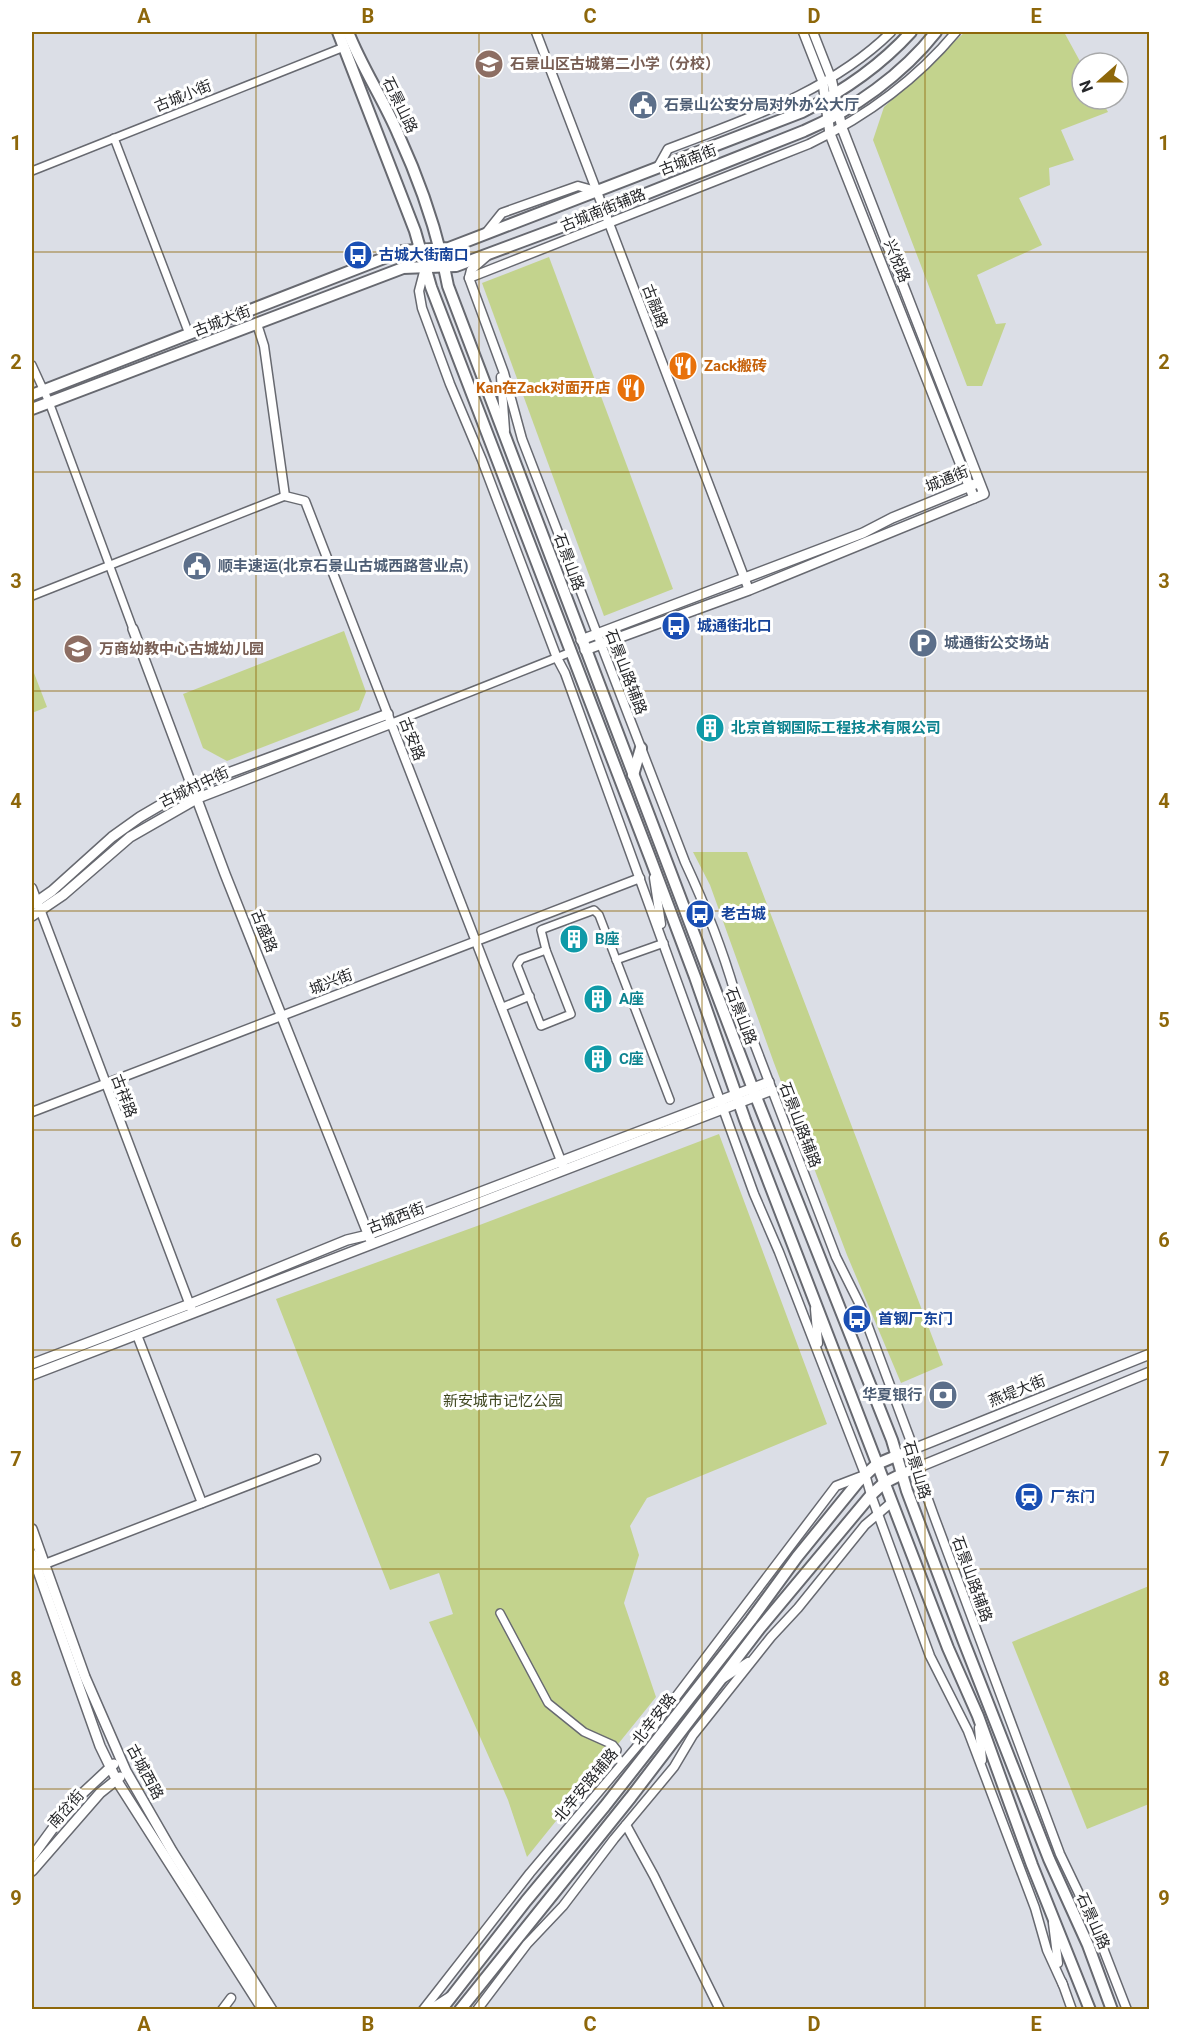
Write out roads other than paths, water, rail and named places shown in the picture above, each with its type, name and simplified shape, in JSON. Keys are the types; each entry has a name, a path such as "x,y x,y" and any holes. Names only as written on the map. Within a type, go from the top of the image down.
{"main road":[{"name":"石景山路","path":"338,32 415,231 431,287 695,977 738,1099 884,1483 948,1648 978,1716 1032,1865 1090,2010"},
{"name":"石景山路","path":"348,32 399,135 437,234 448,286 583,645 754,1093 869,1379 964,1642 1041,1837 1088,1945 1112,2010"},
{"name":"古城南街","path":"440,249 449,248 582,198 596,190 707,150 829,98 885,56 911,32"},
{"name":"古城南街","path":"425,268 456,266 827,121 899,71 936,32"},
{"name":"兴悦路","path":"827,81 829,98 827,121 830,134 975,498"},
{"name":"兴悦路","path":"829,98 838,114 980,482"},
{"name":"古城大街","path":"32,395 402,251 440,249"},
{"name":"古城大街","path":"32,409 403,268 425,268"},
{"name":"城通街","path":"583,645 749,590 975,498 984,494 980,482 892,518 863,533 744,577 599,639"},
{"name":"古盛路","path":"133,629 225,874 370,1239"},
{"name":"古城村中街","path":"32,916 36,906 112,837 140,817 193,786 390,719"},
{"name":"古城村中街","path":"36,906 63,895 130,837 198,798 390,719"},
{"path":"633,775 641,748"},
{"name":"古城西街","path":"32,1375 136,1335 347,1240 370,1239 770,1086"},
{"name":"古城西街","path":"32,1364 191,1309"},
{"name":"燕堤大街","path":"896,1456 1149,1354"},
{"path":"902,1474 1149,1372"},
{"name":"北辛安路","path":"441,2010 751,1620 797,1557 865,1474 877,1464 896,1456"},
{"name":"北辛安路","path":"460,2010 604,1831 718,1682 870,1495 884,1483 902,1474"},
{"name":"古城西路","path":"32,1529 37,1567 126,1771 172,1851 272,2010"},
{"name":"古城西路","path":"32,1554 100,1746 117,1781 263,2010"},
{"name":"南岔街","path":"32,1857 70,1805 121,1758"},
{"name":"南岔街","path":"32,1871 100,1793 117,1781 126,1771"}],"street":[{"name":"古融路","path":"536,32 749,590"},
{"name":"兴悦路","path":"803,32 827,81"},
{"name":"兴悦路","path":"813,32 827,81"},
{"path":"658,167 668,149 760,114 827,81 845,70 891,32"},
{"name":"古城南街辅路","path":"469,278 809,144 842,128 920,70 956,32"},
{"name":"古城小街","path":"32,171 344,47"},
{"path":"114,138 189,334"},
{"path":"469,278 471,270 490,253"},
{"path":"425,268 419,291 422,308 450,384 482,460 557,658 565,673 754,1194 819,1353 930,1656 968,1731 1035,1908 1047,1950 1072,2010"},
{"name":"石景山路辅路","path":"469,278 504,373 522,439 641,748 726,959 735,993 836,1257 860,1305 920,1466 921,1480 934,1516 1060,1854 1095,1925 1127,2010"},
{"path":"32,596 285,496 264,346 257,324"},
{"path":"496,353 502,383 505,434"},
{"path":"32,365 49,402 133,629"},
{"name":"古安路","path":"285,496 305,501 475,941 503,1007 562,1165"},
{"path":"390,719 571,652"},
{"path":"651,860 664,943"},
{"name":"城兴街","path":"32,1113 640,878"},
{"name":"古祥路","path":"32,888 36,906 191,1309"},
{"path":"546,950 521,959 517,965 541,1026 571,1014 546,950 541,930 594,910 599,915 670,1100"},
{"path":"616,960 664,943"},
{"path":"503,1007 530,996"},
{"path":"813,1294 819,1353"},
{"path":"136,1335 202,1503"},
{"path":"37,1567 316,1459"},
{"name":"北辛安路辅路","path":"423,2010 530,1873 650,1731 836,1486 865,1474"},
{"path":"477,2010 527,1944 562,1906 674,1767 693,1735 754,1658 865,1525 892,1502"},
{"path":"500,1613 548,1702 584,1732 613,1745 617,1750 615,1756 622,1762"},
{"path":"718,1682 754,1658"},
{"path":"978,1716 982,1768"},
{"path":"650,1731 673,1719"},
{"path":"626,1825 654,1876 720,2010"},
{"path":"1052,1913 1055,1954 1063,1985"},
{"path":"484,1978 527,1944"},
{"path":"467,1954 477,1964"},
{"path":"429,2010 452,1995"},
{"path":"222,2010 231,1998"}],"place":[{"name":"石景山区古城第二小学（分校）","path":"489,64"},
{"name":"石景山公安分局对外办公大厅","path":"643,105"},
{"name":"古城大街南口","path":"358,255"},
{"name":"Zack搬砖","path":"683,366"},
{"name":"Kan在Zack对面开店","path":"631,388"},
{"name":"顺丰速运(北京石景山古城西路营业点)","path":"197,566"},
{"name":"城通街北口","path":"676,626"},
{"name":"城通街公交场站","path":"923,643"},
{"name":"万商幼教中心古城幼儿园","path":"78,649"},
{"name":"北京首钢国际工程技术有限公司","path":"710,728"},
{"name":"老古城","path":"700,914"},
{"name":"B座","path":"574,939"},
{"name":"A座","path":"598,999"},
{"name":"C座","path":"598,1059"},
{"name":"首钢厂东门","path":"857,1319"},
{"name":"华夏银行","path":"943,1395"},
{"name":"厂东门","path":"1029,1497"}],"park label":[{"name":"新安城市记忆公园","path":"503,1401"}]}
